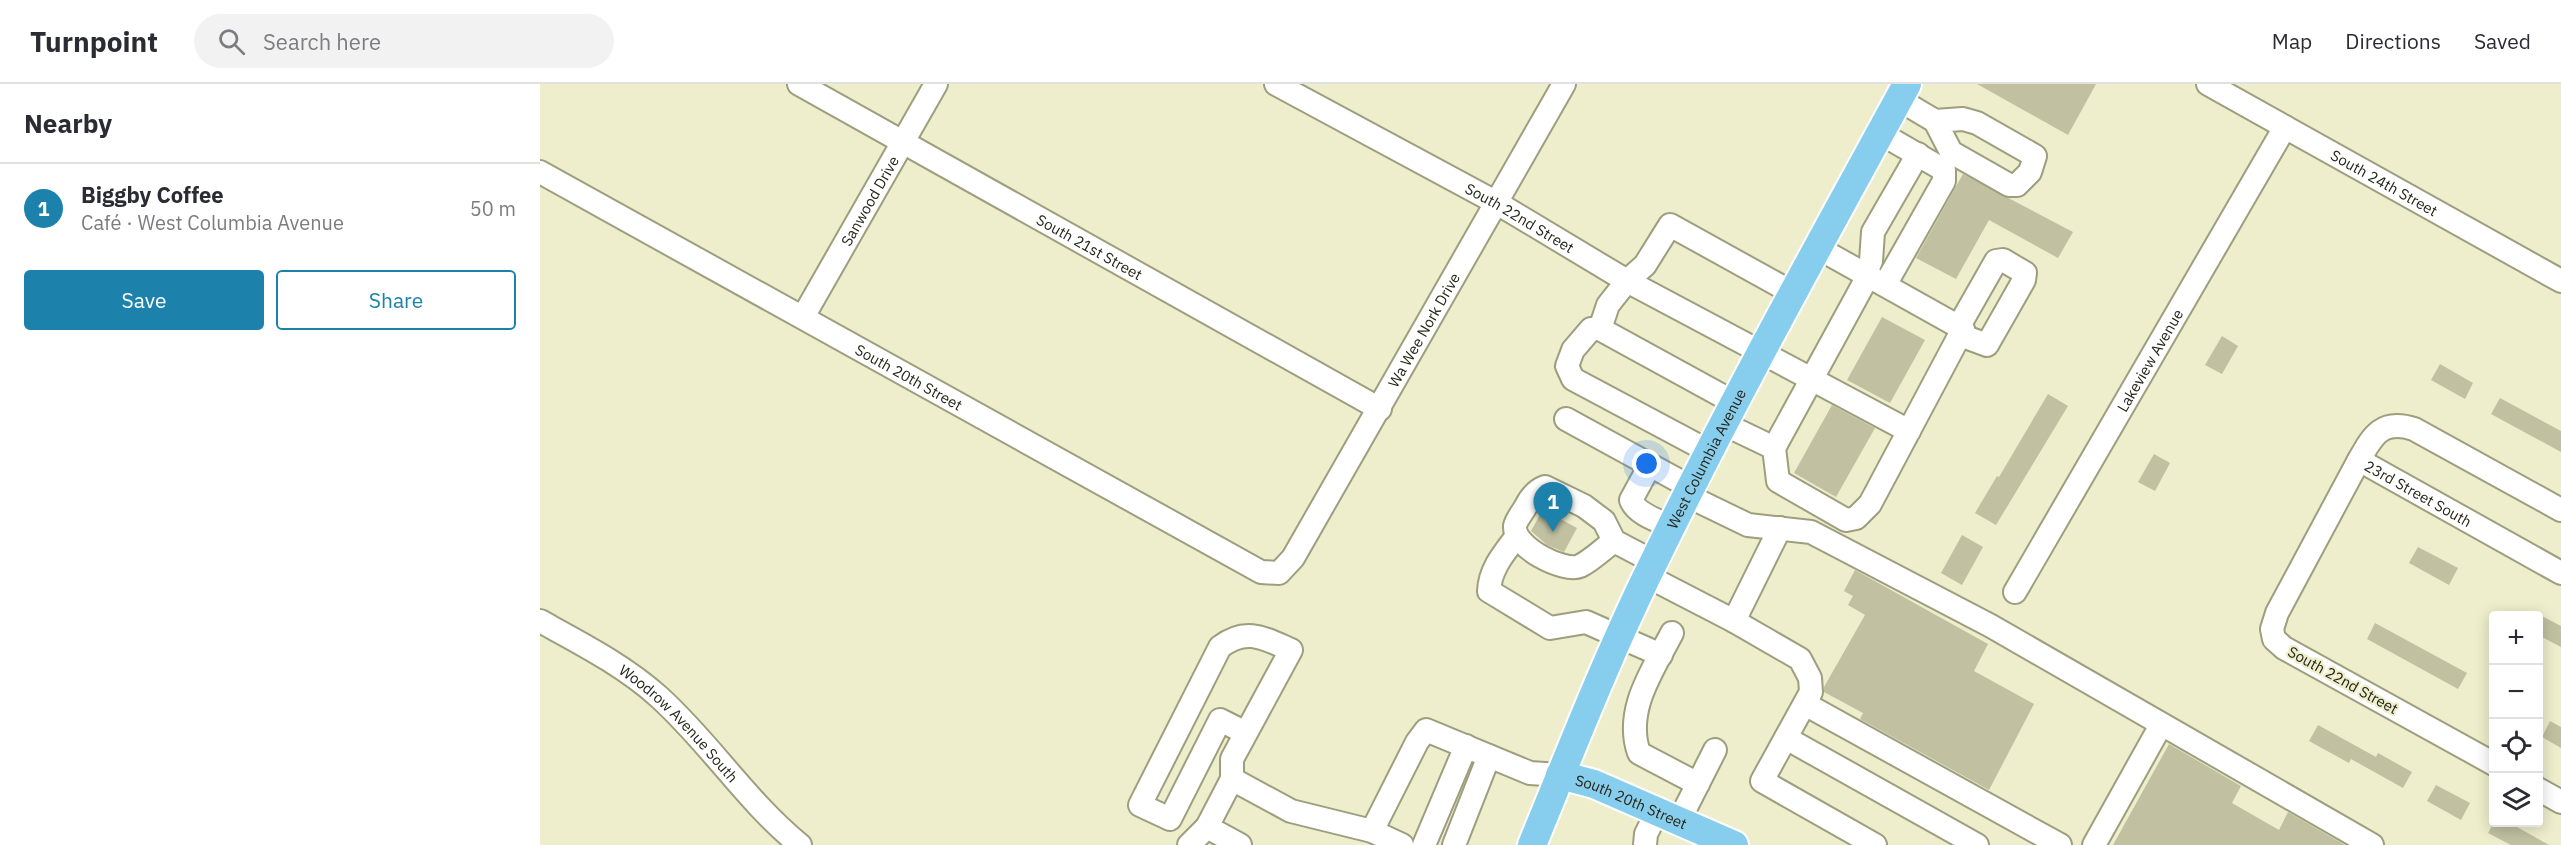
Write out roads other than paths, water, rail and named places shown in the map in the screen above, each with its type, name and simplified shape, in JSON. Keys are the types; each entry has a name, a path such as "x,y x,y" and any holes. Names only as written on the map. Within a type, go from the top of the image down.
{"main road":[{"name":"West Columbia Avenue","path":"1533,845 1560,775 1650,569 1761,353 1903,92"},
{"name":"South 20th Street","path":"1560,775 1594,784 1723,843"}],"street":[{"name":"South 21st Street","path":"799,84 1380,409"},
{"name":"Sanwood Drive","path":"803,317 936,84"},
{"name":"South 22nd Street","path":"1276,84 1497,203 1628,281 1761,353 1813,377 1909,430"},
{"name":"Wa Wee Nork Drive","path":"1279,573 1293,558 1380,409 1564,84"},
{"name":"South 24th Street","path":"2208,84 2561,281"},
{"path":"1903,92 1935,122"},
{"name":"Lakeview Avenue","path":"2015,592 2285,128"},
{"path":"1818,248 1873,279 1959,331 1870,504 1856,518 1846,520 1778,481 1774,448 1813,377 1873,279 1944,181 1944,170 1880,133"},
{"path":"1873,279 1871,261 1873,232 1918,154"},
{"name":"South 20th Street","path":"540,172 1261,572 1279,573"},
{"path":"1600,328 1608,305 1628,281 1645,266 1670,225 1793,293"},
{"path":"1710,452 1573,379 1567,366 1573,350 1591,329 1600,328 1730,413 1774,448"},
{"path":"1566,419 1650,465 1690,492 1748,525 1811,532 1991,626 2372,845"},
{"name":"23rd Street South","path":"2561,510 2414,429 2398,424 2386,427 2374,436 2359,460 2561,573"},
{"name":"South 22nd Street","path":"2359,460 2277,613 2272,629 2274,639 2284,648 2489,762"},
{"path":"1650,465 1631,500 1632,504 1639,511 1672,527"},
{"path":"1614,541 1579,566 1565,568 1529,550 1517,536 1515,526 1528,501 1539,489 1545,487 1584,506 1604,521 1614,541 1650,569 1800,659 1810,678 1811,692 1762,781 1875,845"},
{"path":"1734,621 1780,528"},
{"path":"1517,536 1501,557 1490,580 1489,591 1550,628 1586,622 1661,655"},
{"name":"Woodrow Avenue South","path":"540,621 589,648 657,695 693,730 743,792 800,845"},
{"path":"1672,633 1638,700 1635,741 1639,753 1698,784"},
{"path":"1189,845 1207,827 1232,779 1232,759 1291,650 1266,639 1247,635 1232,638 1220,648 1140,805 1170,819 1220,720 1246,733"},
{"path":"1805,704 2060,845"},
{"path":"2095,844 2161,725"},
{"path":"1372,831 1417,742 1426,730 1530,773 1560,775"},
{"path":"1786,738 1977,845"},
{"path":"1424,845 1466,746"},
{"path":"1645,845 1646,834 1668,817 1698,784 1715,750"},
{"path":"1454,845 1489,756"},
{"path":"1232,779 1291,811 1372,831 1402,845"},
{"path":"2543,792 2561,802"},
{"path":"1207,827 1240,845"}],"place":[{"name":"Biggby Coffee","path":"1553,532"}]}
